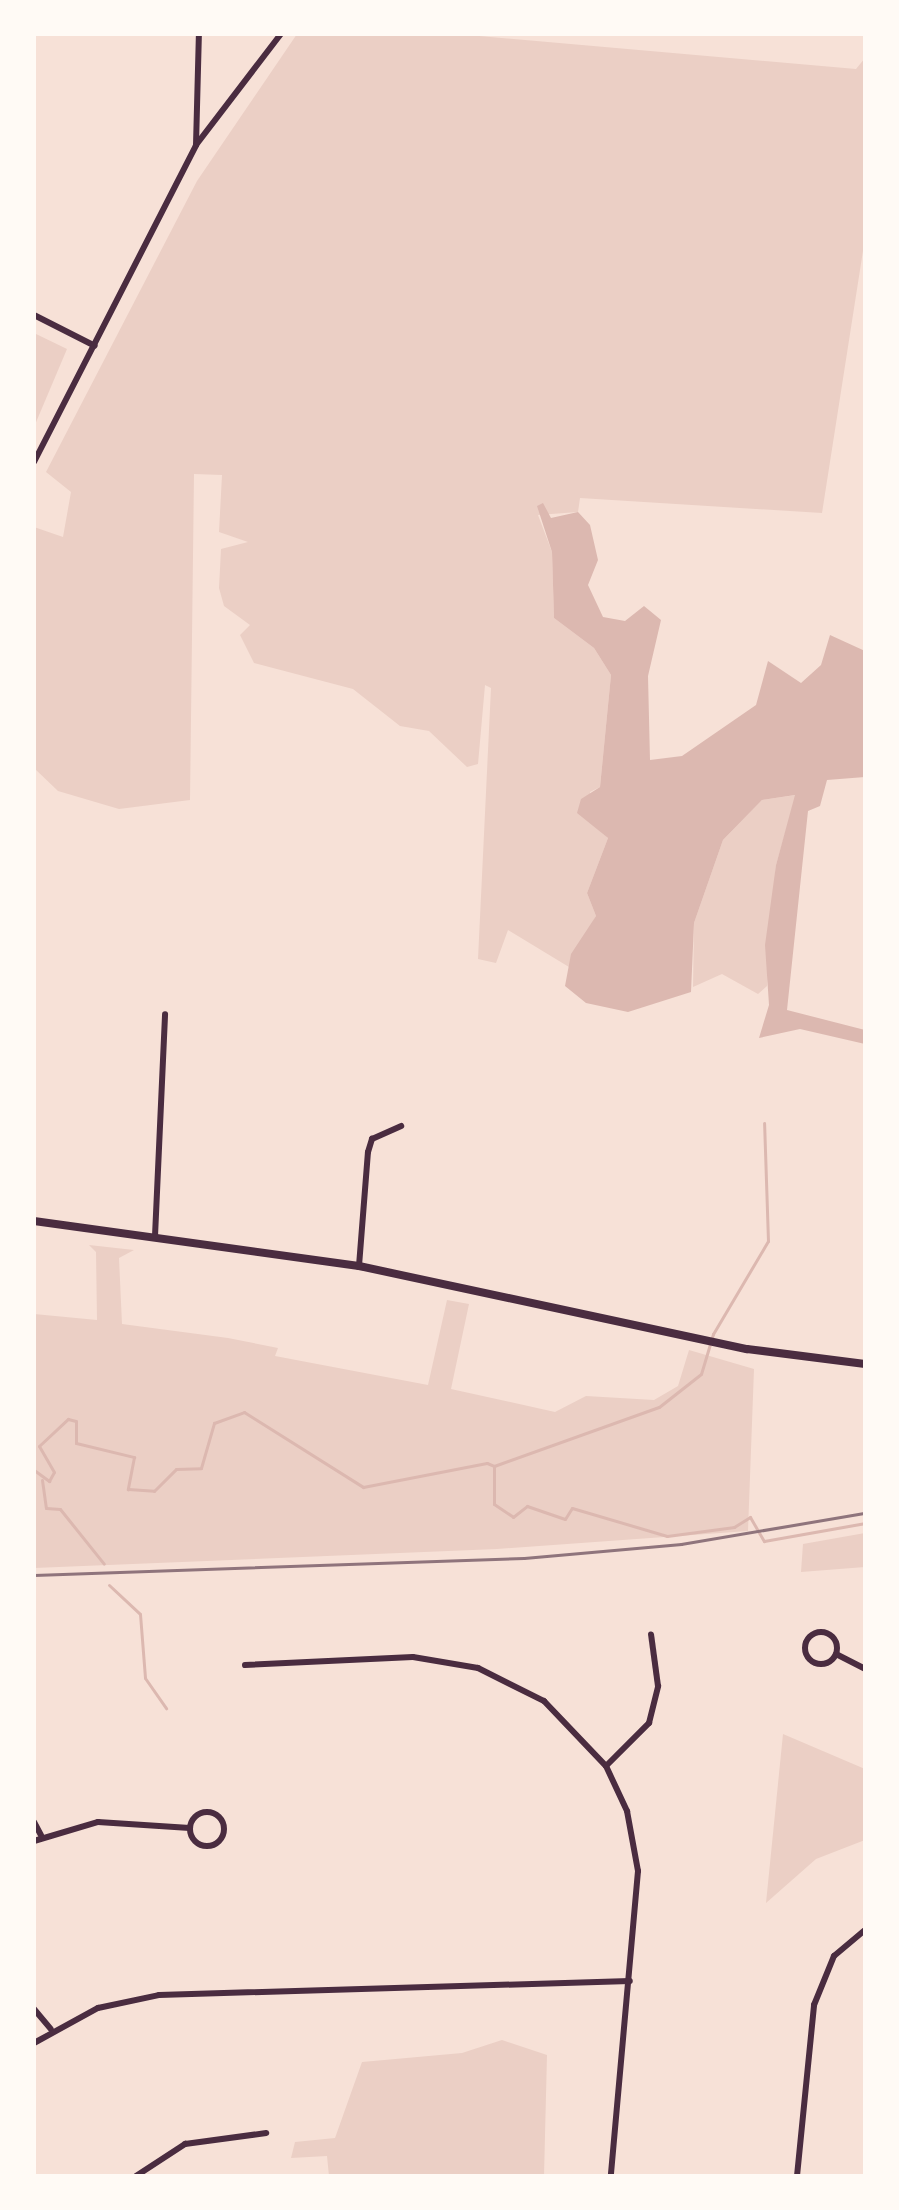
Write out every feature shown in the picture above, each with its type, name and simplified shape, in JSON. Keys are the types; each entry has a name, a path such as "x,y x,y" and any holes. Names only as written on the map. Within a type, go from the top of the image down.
{"main road":[{"path":"34,1221 359,1266 716,1343 865,1364"}],"street":[{"path":"196,145 199,34"},
{"path":"34,462 196,145 281,34"},
{"path":"34,315 95,346"},
{"path":"155,1236 165,1014"},
{"path":"359,1266 368,1152 372,1139 401,1126"},
{"path":"836,1654 817,1664 806,1643 828,1633 836,1654 865,1669"},
{"path":"606,1766 649,1723 658,1686 651,1634"},
{"path":"245,1665 413,1657 478,1668 544,1701 606,1766 627,1811 638,1871 611,2176"},
{"path":"34,1841 41,1835 98,1822 190,1828 209,1812 225,1830 207,1847 195,1841 190,1828"},
{"path":"34,1822 41,1835"},
{"path":"797,2176 814,2005 834,1956 865,1930"},
{"path":"34,2043 51,2029 123,2000 159,1995 630,1981"},
{"path":"34,2009 51,2029"},
{"path":"136,2176 185,2144 266,2133"}],"shaded area":[{"path":"297,34 457,34 856,69 865,58 865,238 822,513 580,498 578,512 538,515 552,552 554,618 594,648 611,675 600,787 590,792 593,825 608,838 587,893 596,916 569,967 508,930 496,963 478,959 491,688 485,685 478,764 467,767 429,731 400,726 353,689 254,663 240,635 250,625 224,606 219,588 221,549 248,542 219,532 222,475 194,474 190,800 119,809 58,791 34,768 34,527 63,537 71,492 46,472 197,181"},
{"path":"34,333 67,349 34,427"},
{"path":"543,503 551,518 578,512 590,525 598,560 588,585 603,617 625,621 644,606 661,620 648,676 650,760 682,756 756,705 768,661 801,683 821,665 830,635 865,651 865,777 827,780 820,806 808,811 787,1010 865,1030 865,1044 800,1029 759,1038 769,1005 765,945 776,865 795,795 762,800 723,840 694,923 691,992 628,1012 586,1003 565,986 571,954 596,916 587,893 608,838 577,813 581,799 600,787 611,675 594,648 554,618 552,552 537,506"},
{"path":"796,795 776,865 767,986 758,994 722,974 693,987 694,923 723,840 762,800"},
{"path":"89,1245 134,1250 119,1258 122,1324 228,1338 278,1348 275,1356 428,1385 447,1300 469,1304 451,1389 555,1412 586,1396 654,1400 678,1386 689,1350 754,1369 748,1531 497,1549 34,1568 34,1314 97,1320 96,1252"},
{"path":"865,1533 865,1567 801,1572 803,1544"},
{"path":"783,1734 865,1769 865,1840 816,1859 766,1903"},
{"path":"502,2040 547,2055 544,2176 329,2176 327,2156 291,2158 295,2142 335,2138 362,2062 462,2053"}],"waterway":[{"path":"494,1466 659,1407 701,1374 713,1334 768,1241 764,1123"},
{"path":"34,1470 49,1481 54,1472 39,1446 68,1419 76,1421 76,1443 134,1457 128,1489 154,1491 176,1469 201,1468 214,1423 244,1412 363,1487 487,1463 494,1466 494,1504 513,1517 527,1506 565,1519 572,1508 667,1536 734,1527 750,1517 764,1541 865,1523"},
{"path":"42,1480 46,1508 60,1509 104,1564"},
{"path":"109,1585 140,1614 145,1678 166,1708"}],"railway":[{"path":"34,1575 524,1558 681,1544 865,1513"}]}
